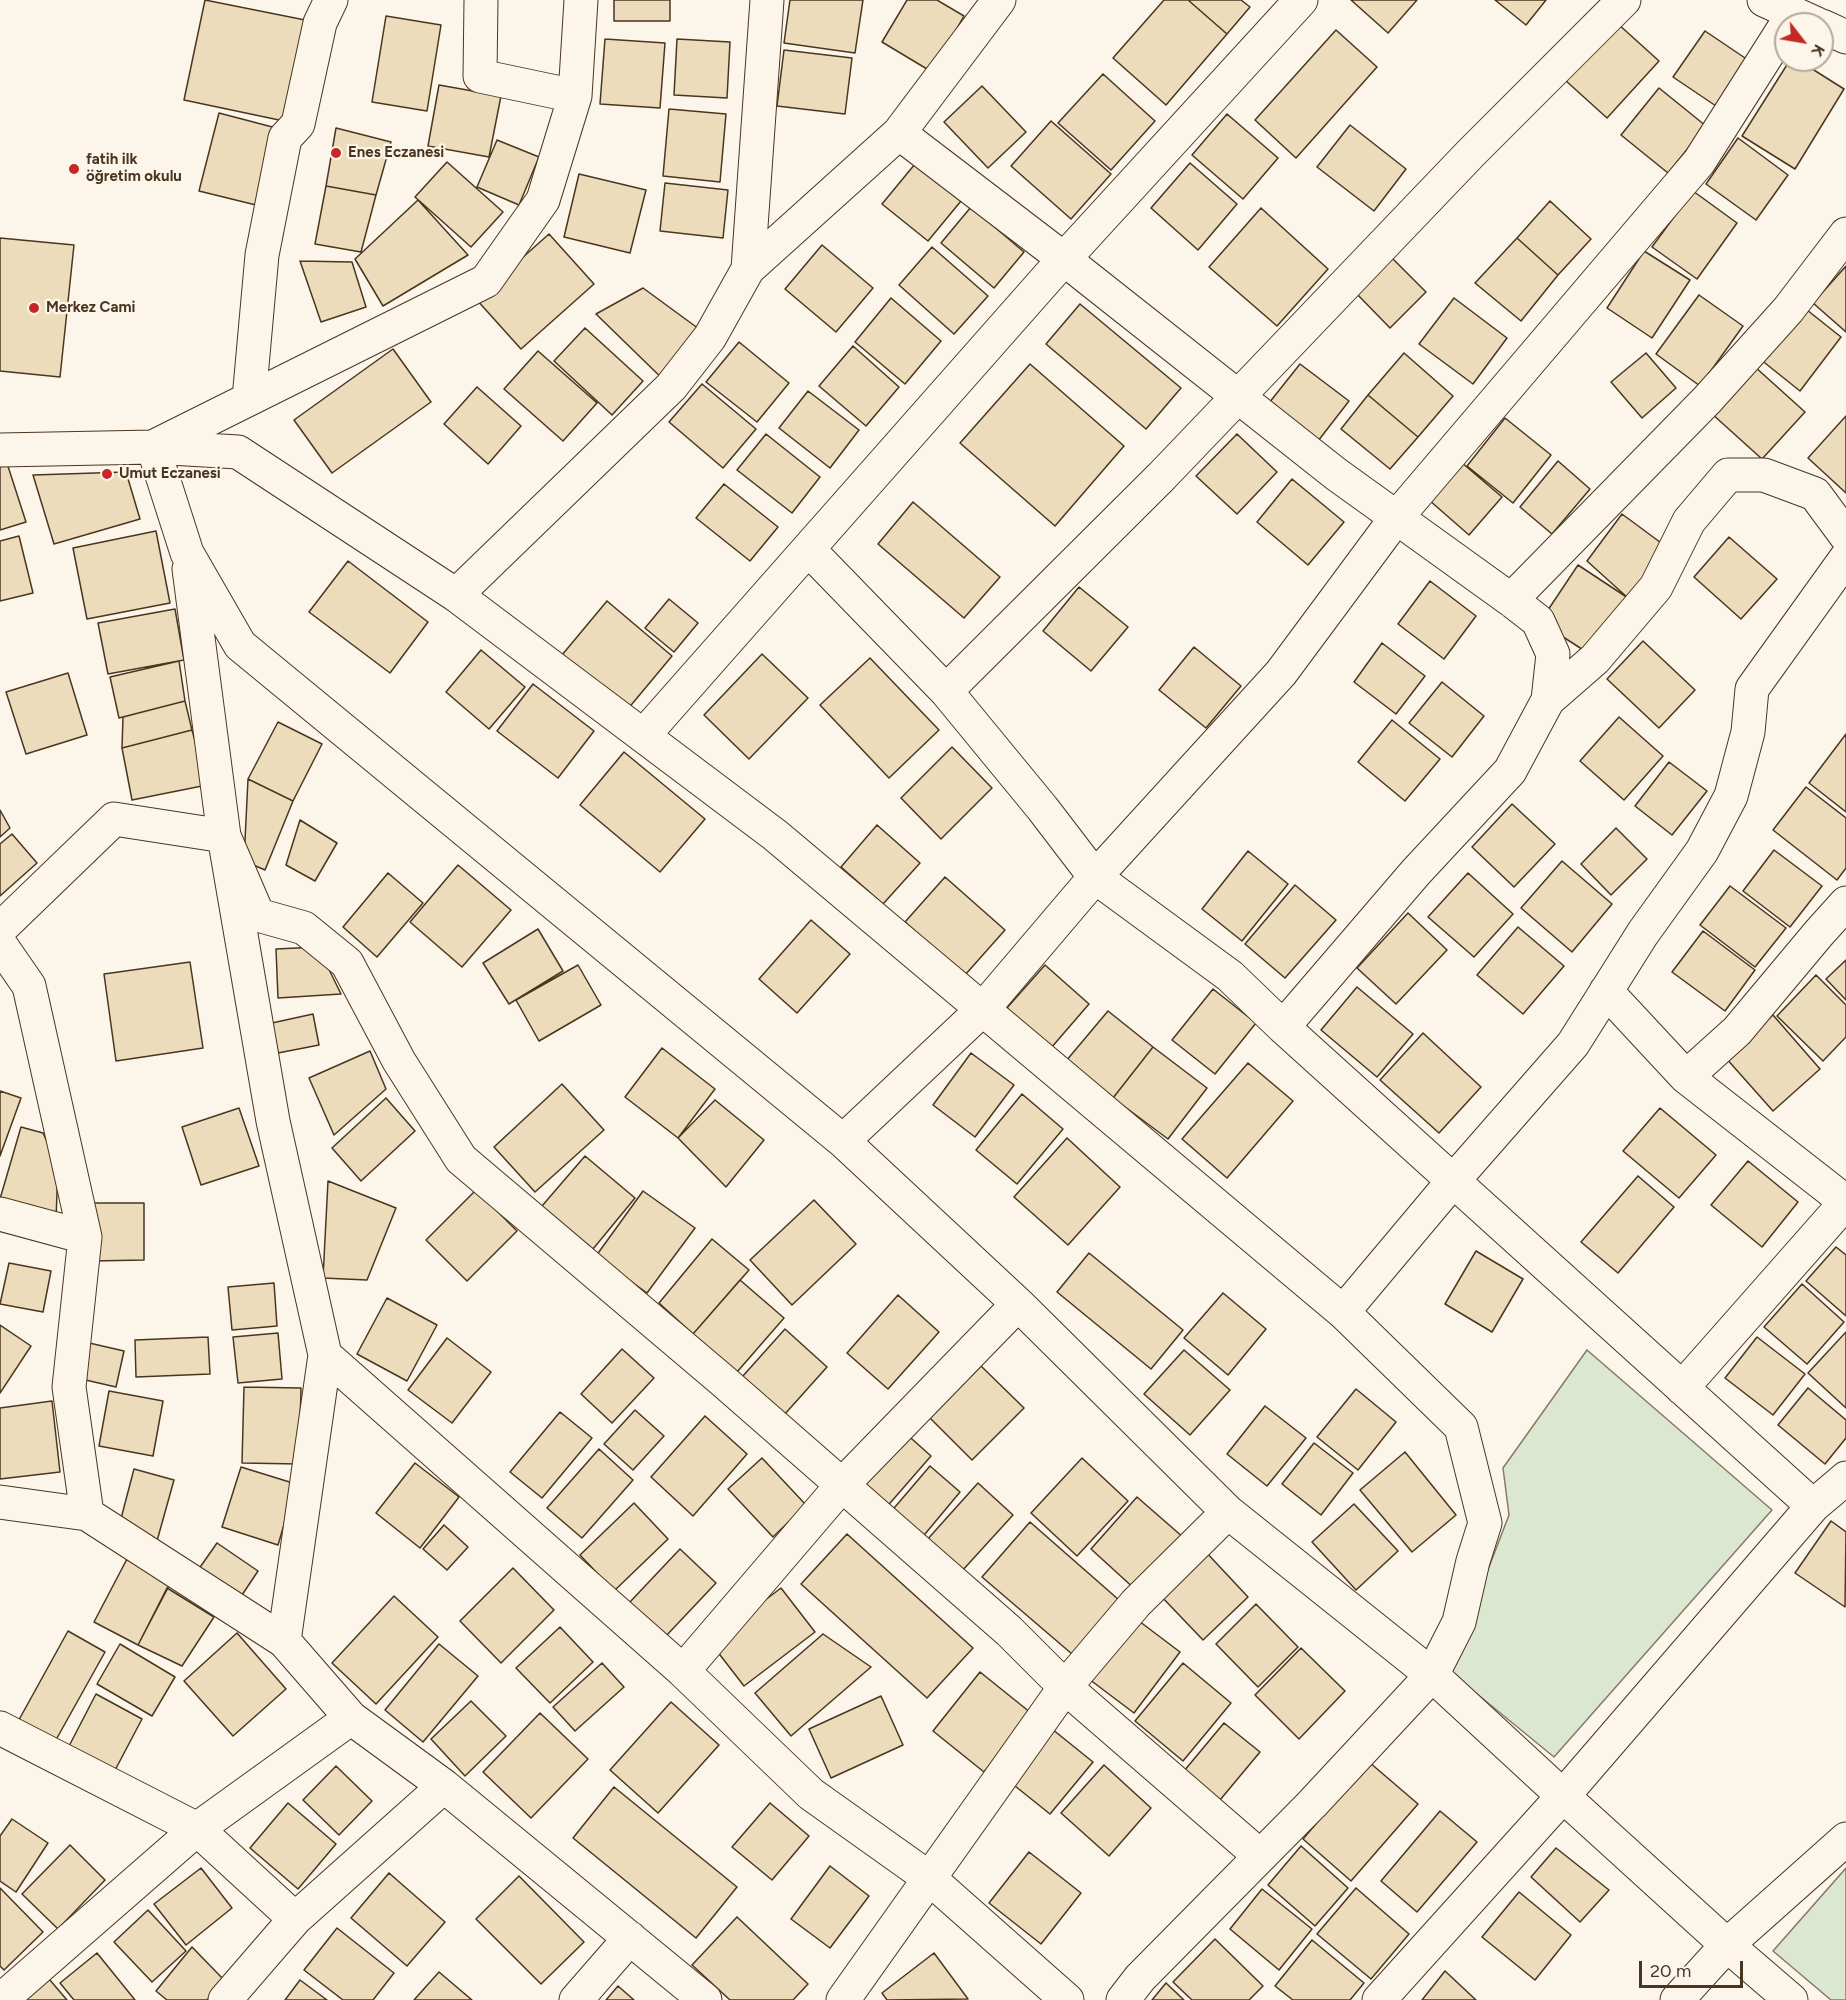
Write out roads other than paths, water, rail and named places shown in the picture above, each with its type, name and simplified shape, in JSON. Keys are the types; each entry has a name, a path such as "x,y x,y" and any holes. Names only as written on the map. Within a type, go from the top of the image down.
{"street":[{"path":"249,399 262,255 285,138 298,124 320,22 331,0"},
{"path":"481,0 480,76 575,96"},
{"path":"153,447 486,281 543,200 575,96 581,0"},
{"path":"747,269 767,0"},
{"path":"456,595 670,387 710,337 747,269 898,133 999,0"},
{"path":"643,736 1064,259 1301,0"},
{"path":"946,691 1162,476 1471,153 1624,0"},
{"path":"1764,0 1784,12"},
{"path":"843,1141 982,1010 1095,877 1281,673 1396,518 1699,162 1774,59"},
{"path":"898,133 1064,259 1336,474 1538,621 1553,654 1548,700"},
{"path":"1511,600 1707,400 1788,310 1846,234"},
{"path":"153,447 187,553 224,836 273,1121 325,1355 284,1641"},
{"path":"0,450 153,447 238,452 456,595 775,835 1343,1312 1461,1427 1485,1523 1473,1561 1459,1622 1432,1675 1312,1804 1140,1978 1123,2000"},
{"path":"1283,1027 1416,872 1510,771 1548,700 1595,659 1656,586 1689,521 1728,475 1764,475 1815,494 1846,536"},
{"path":"809,550 946,691 1043,809 1095,877 1230,976 1283,1027 1813,1506"},
{"path":"187,553 240,645 843,1141 1018,1304 1228,1512 1432,1675 1727,1945 1791,2000"},
{"path":"1343,1312 1453,1181 1573,1044 1643,933 1702,851 1731,796 1748,732 1752,689 1846,558"},
{"path":"0,929 114,819 224,836"},
{"path":"224,836 258,915 304,928 347,963 399,1061 461,1159 842,1485 1009,1631 1065,1687 1260,1856"},
{"path":"1686,1077 1737,1031 1846,903"},
{"path":"0,944 28,986 85,1237 69,1387 87,1514"},
{"path":"1606,991 1686,1077 1846,1202 1682,1389"},
{"path":"0,1214 85,1237"},
{"path":"683,1671 842,1485 1018,1304"},
{"path":"325,1355 683,1671 811,1794 929,1878 1067,2000"},
{"path":"1378,2000 1563,1796 1813,1506 1846,1478"},
{"path":"0,1502 87,1514 284,1641 351,1718 444,1786 705,2000"},
{"path":"843,2000 1065,1687 1136,1603 1228,1512"},
{"path":"5,1989 197,1829 351,1718"},
{"path":"0,1728 197,1829 295,1919"},
{"path":"225,2000 295,1919 444,1786"},
{"path":"1677,2000 1727,1945 1846,1839"},
{"path":"576,2000 630,1938"}],"place":[{"name":"Enes Eczanesi","path":"336,153"},
{"name":"fatih ilk öğretim okulu","path":"74,169"},
{"name":"Merkez Cami","path":"34,308"},
{"name":"Umut Eczanesi","path":"107,474"}]}
